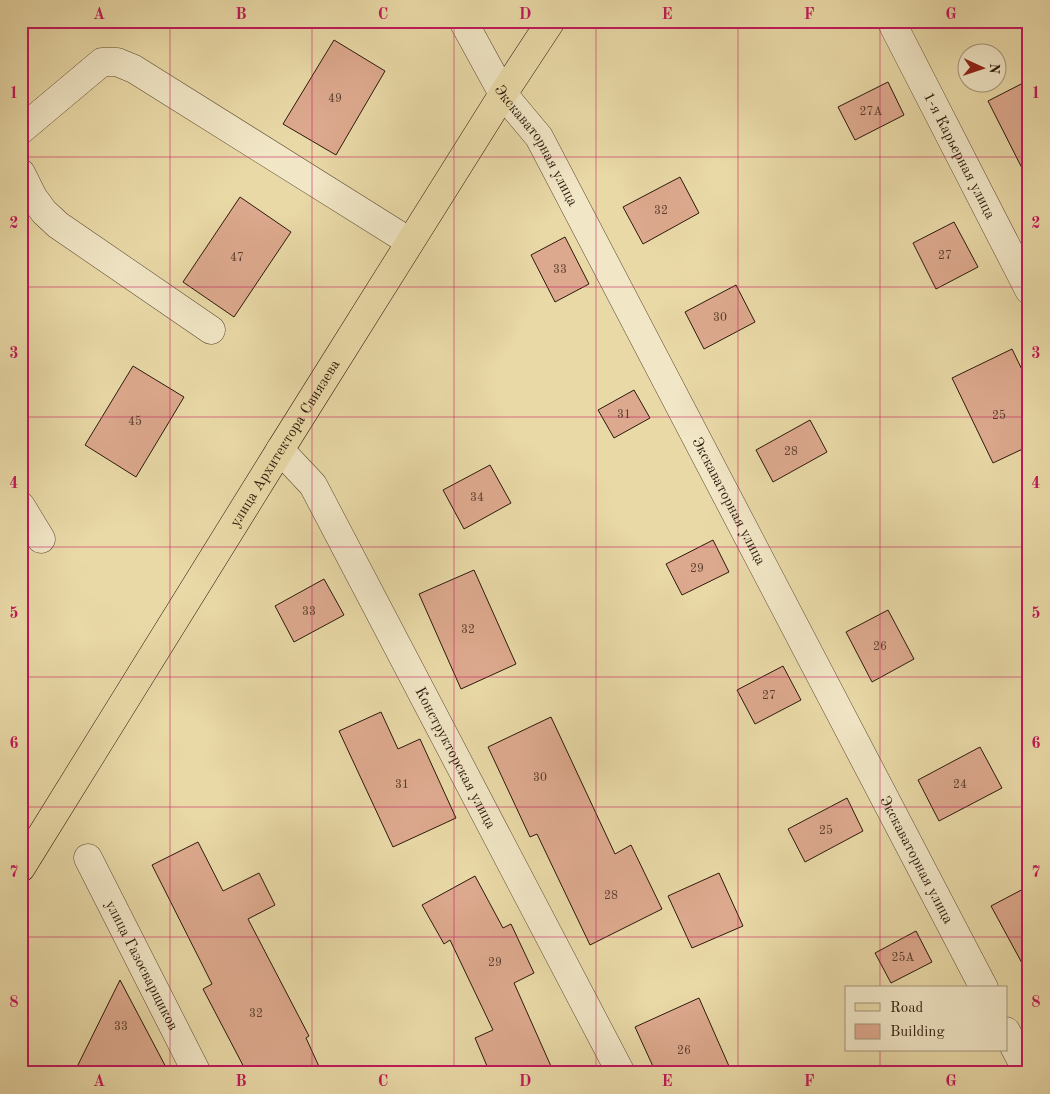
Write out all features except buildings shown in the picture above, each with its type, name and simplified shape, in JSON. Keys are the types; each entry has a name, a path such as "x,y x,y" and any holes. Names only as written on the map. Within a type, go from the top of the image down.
{"main road":[{"name":"улица Архитектора Свиязева","path":"21,868 28,841 280,450 503,94 551,21"}],"street":[{"name":"Экскаваторная улица","path":"463,21 503,94 539,138 983,986"},
{"name":"1-я Карьерная улица","path":"891,21 1029,290"},
{"path":"21,130 102,62 117,62 134,69 410,242"},
{"path":"21,174 44,212 58,225 211,330"},
{"name":"Конструкторская улица","path":"280,450 313,484 621,1073"},
{"path":"21,506 41,539"},
{"name":"улица Газосварщиков","path":"88,858 197,1073"},
{"path":"1008,1034 1028,1073"}]}
